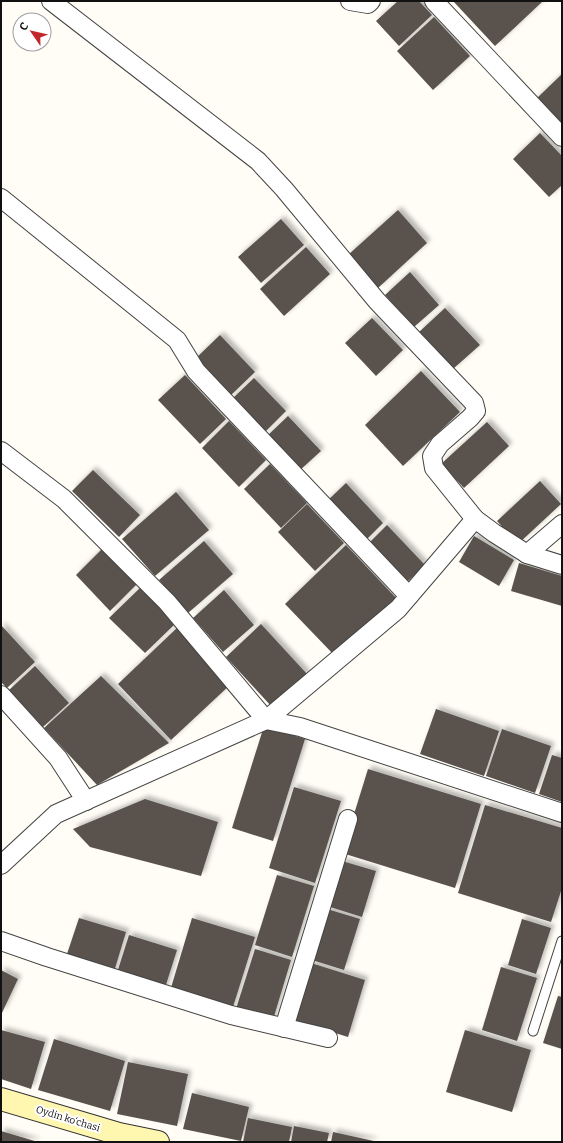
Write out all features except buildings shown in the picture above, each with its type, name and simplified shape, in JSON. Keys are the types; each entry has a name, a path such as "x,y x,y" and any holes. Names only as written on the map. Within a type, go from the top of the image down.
{"street":[{"path":"51,1 258,161 284,189 377,301 474,403 476,411 440,444 432,456 434,468 475,519 527,554 562,565"},
{"path":"350,1 368,4 371,1"},
{"path":"434,1 562,137"},
{"path":"1,198 177,340 196,371 409,596"},
{"path":"1,451 64,500 167,602 266,720 300,727 562,813"},
{"path":"1,865 56,814 266,720 398,609 475,519"},
{"path":"527,554 562,524"},
{"path":"1,695 58,758 86,801"},
{"path":"284,1028 348,819"},
{"path":"1,941 216,1010 328,1038"},
{"name":"Oydin ko‘chasi","path":"1,1099 119,1134 158,1142"}],"lane":[{"path":"533,1031 562,940"}]}
